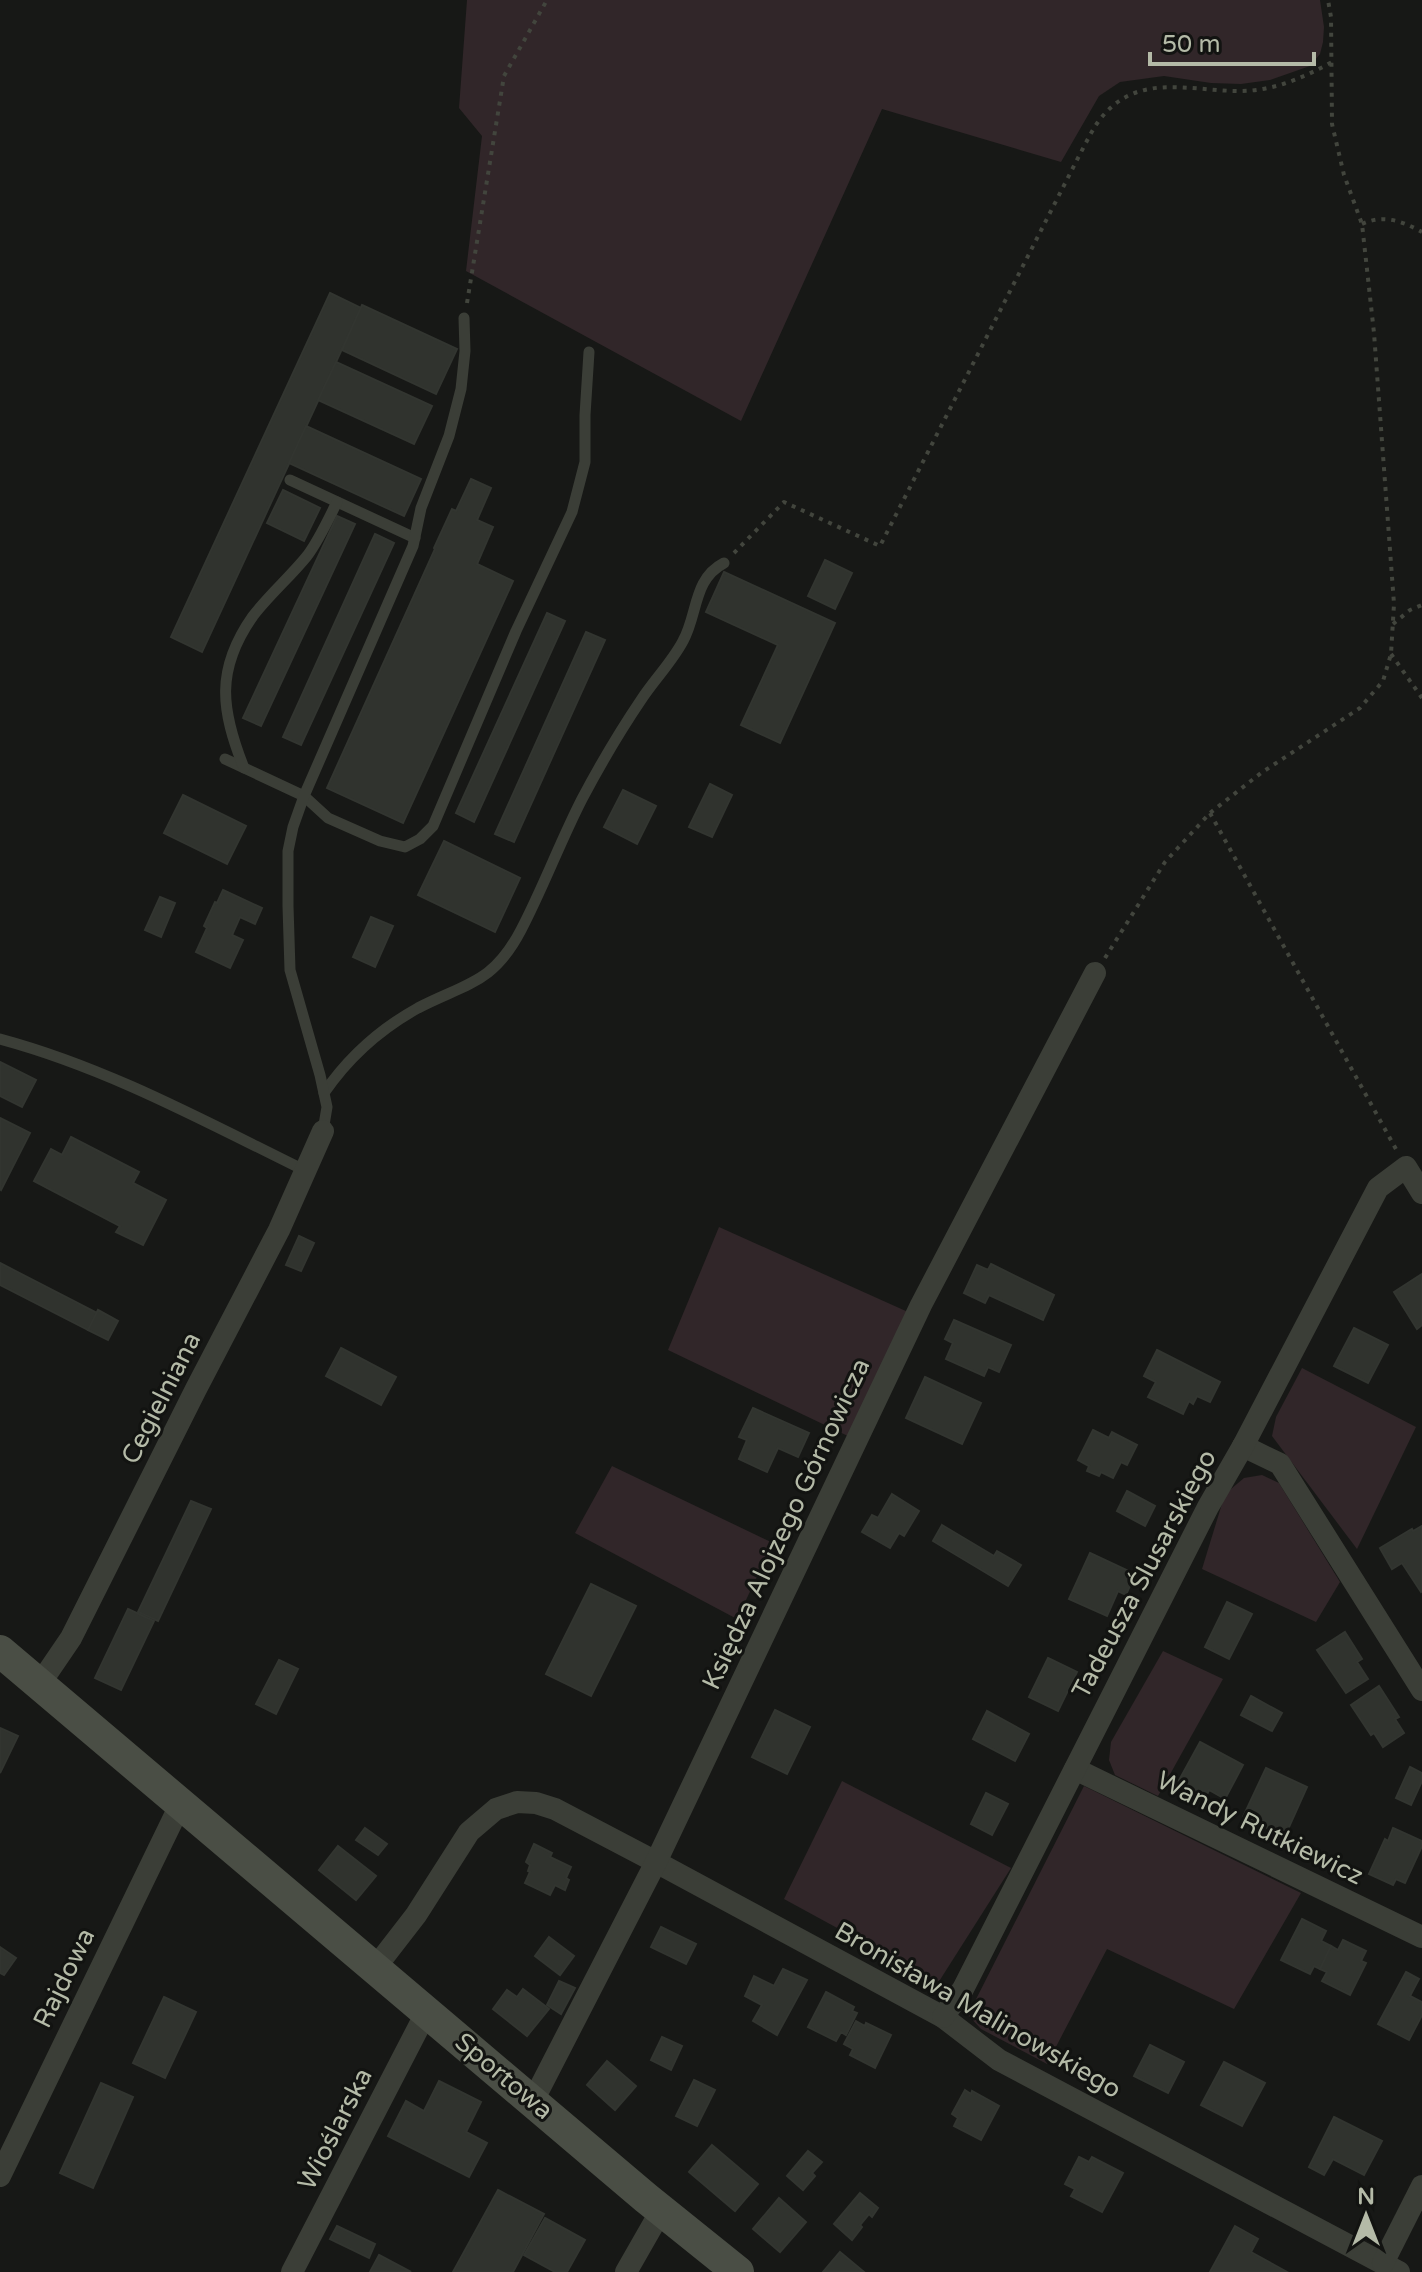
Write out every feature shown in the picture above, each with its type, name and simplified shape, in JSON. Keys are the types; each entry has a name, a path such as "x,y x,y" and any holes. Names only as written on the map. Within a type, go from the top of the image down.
{"street":[{"name":"Księdza Alojzego Górnowicza","path":"533,2101 656,1862 921,1305 1095,973"},
{"name":"Cegielniana","path":"39,1685 71,1638 279,1230 323,1131"},
{"path":"1406,1167 1422,1193"},
{"name":"Tadeusza Ślusarskiego","path":"943,2017 963,1989 1208,1507 1378,1188 1406,1167"},
{"path":"1243,1446 1280,1464 1422,1690"},
{"name":"Sportowa","path":"0,1651 738,2272"},
{"name":"Wandy Rutkiewicz","path":"1075,1769 1422,1937"},
{"name":"Bronisława Malinowskiego","path":"375,1968 416,1915 469,1832 496,1809 517,1802 536,1803 555,1809 656,1862 943,2017 999,2060 1391,2268"},
{"name":"Rajdowa","path":"0,2176 180,1805"},
{"name":"Wioślarska","path":"292,2272 427,2011"},
{"path":"1391,2268 1422,2186"},
{"path":"626,2272 662,2209"}],"lane":[{"path":"323,1131 327,1107 290,970 288,851 304,796 415,538 421,508 449,436 461,389 464,318"},
{"path":"225,759 304,796 328,818 380,841 405,847 420,839 433,826 516,631 572,512 585,462 589,352"},
{"path":"290,480 415,538"},
{"path":"244,768 225,712 226,678 235,647 254,616 308,555 337,502"},
{"path":"324,1093 341,1068 374,1037 417,1009 489,974 502,960 521,930 583,798 641,700 685,638 703,584 713,569 724,563"},
{"path":"0,1039 107,1074 306,1171"}],"path":[{"path":"464,318 504,76 547,0"},
{"path":"1095,973 1165,862 1210,813 1261,773 1360,708 1383,681 1391,654 1394,604 1374,333 1362,224 1344,175 1332,124 1331,17 1328,0"},
{"path":"724,563 784,502 880,546 1080,154 1098,122 1116,102 1133,93 1159,87 1260,89 1286,84 1332,62"},
{"path":"1362,224 1388,218 1422,232"},
{"path":"1393,624 1422,605"},
{"path":"1391,654 1422,698"},
{"path":"1210,813 1406,1167"}],"shaded area":[{"path":"467,0 1320,0 1324,27 1320,54 1310,66 1270,80 1241,84 1211,83 1164,76 1120,82 1099,96 1061,162 882,109 741,421 466,271 482,136 459,108"},
{"path":"719,1227 908,1312 850,1437 668,1350"},
{"path":"1302,1368 1416,1427 1357,1549 1272,1436 1276,1417"},
{"path":"612,1466 773,1543 737,1619 575,1533"},
{"path":"1262,1475 1279,1483 1340,1582 1316,1622 1202,1569 1225,1494 1244,1478"},
{"path":"1163,1651 1223,1679 1158,1796 1115,1775 1109,1760 1111,1742"},
{"path":"842,1781 1011,1868 938,1983 784,1899"},
{"path":"1084,1786 1301,1893 1234,2009 1107,1949 1047,2064 981,2029 968,2015"}],"building":[{"path":"330,293 361,308 202,652 171,637"},
{"path":"362,305 457,349 436,394 342,350"},
{"path":"336,362 432,406 414,444 318,400"},
{"path":"306,426 421,479 404,516 289,463"},
{"path":"471,479 491,488 477,520 493,527 477,564 513,581 403,823 327,788 452,509 456,511"},
{"path":"283,490 320,508 304,541 267,523"},
{"path":"337,516 355,524 261,726 243,718"},
{"path":"375,534 394,543 301,745 283,737"},
{"path":"825,560 852,573 835,609 808,596"},
{"path":"724,572 835,623 780,743 741,725 778,645 706,612"},
{"path":"547,613 565,621 474,822 456,813"},
{"path":"586,632 605,640 514,842 495,834"},
{"path":"710,784 732,795 712,837 689,827"},
{"path":"623,790 656,806 637,844 604,827"},
{"path":"183,795 246,826 227,864 164,833"},
{"path":"444,841 520,878 495,932 418,895"},
{"path":"223,890 262,908 255,924 240,917 232,935 243,940 230,968 196,952 207,928 204,926"},
{"path":"160,897 175,903 161,937 145,930"},
{"path":"371,917 393,926 375,967 353,957"},
{"path":"0,1062 36,1080 22,1107 0,1096"},
{"path":"0,1118 30,1133 1,1190 0,1189"},
{"path":"71,1137 139,1172 133,1183 166,1200 143,1245 116,1232 120,1226 34,1181 51,1149 62,1155"},
{"path":"299,1236 314,1243 301,1271 286,1265"},
{"path":"0,1263 97,1313 88,1330 0,1285"},
{"path":"991,1264 1054,1295 1043,1320 989,1295 985,1303 964,1293 977,1265 988,1270"},
{"path":"1422,1274 1422,1325 1417,1329 1394,1292"},
{"path":"98,1310 118,1321 108,1340 88,1330"},
{"path":"954,1320 1011,1345 999,1372 988,1367 984,1376 946,1359 953,1343 945,1339"},
{"path":"1354,1328 1388,1345 1368,1383 1334,1366"},
{"path":"341,1348 396,1377 381,1405 326,1376"},
{"path":"1157,1350 1220,1382 1210,1402 1197,1396 1193,1404 1189,1401 1183,1414 1148,1397 1156,1382 1144,1376"},
{"path":"925,1377 981,1403 962,1444 906,1418"},
{"path":"753,1408 809,1433 798,1457 778,1448 767,1472 739,1459 747,1440 739,1437"},
{"path":"1093,1430 1109,1438 1112,1432 1137,1445 1127,1465 1121,1462 1113,1478 1101,1472 1099,1476 1087,1471 1089,1466 1078,1460"},
{"path":"1127,1491 1155,1506 1145,1526 1117,1511"},
{"path":"892,1494 919,1511 904,1536 899,1533 890,1548 862,1532 872,1515 878,1518"},
{"path":"191,1501 211,1509 158,1621 138,1612"},
{"path":"942,1525 994,1556 997,1551 1021,1565 1008,1586 933,1541"},
{"path":"1422,1526 1421,1592 1402,1563 1392,1569 1380,1548"},
{"path":"1090,1553 1135,1574 1126,1595 1118,1591 1107,1616 1069,1599"},
{"path":"591,1584 636,1606 591,1696 546,1674"},
{"path":"1227,1602 1252,1614 1229,1659 1205,1647"},
{"path":"128,1609 154,1621 121,1690 95,1678"},
{"path":"1345,1632 1362,1659 1357,1662 1368,1679 1346,1693 1317,1650"},
{"path":"1048,1658 1077,1672 1058,1711 1029,1697"},
{"path":"279,1660 298,1669 276,1714 256,1704"},
{"path":"1379,1686 1399,1717 1395,1719 1404,1733 1383,1747 1351,1705"},
{"path":"1251,1696 1282,1713 1272,1731 1241,1715"},
{"path":"775,1710 810,1727 787,1774 752,1757"},
{"path":"987,1711 1029,1734 1015,1761 973,1739"},
{"path":"0,1728 18,1736 0,1773"},
{"path":"1200,1742 1243,1765 1225,1799 1209,1790 1205,1799 1177,1784"},
{"path":"1410,1767 1422,1773 1422,1781 1411,1805 1396,1798"},
{"path":"1266,1768 1307,1787 1285,1836 1243,1817"},
{"path":"986,1793 1008,1804 992,1835 971,1824"},
{"path":"365,1828 387,1844 378,1855 356,1840"},
{"path":"1393,1828 1422,1841 1422,1846 1405,1883 1396,1879 1393,1885 1369,1874"},
{"path":"534,1844 552,1853 550,1857 571,1867 565,1890 555,1885 550,1895 525,1883 530,1872 530,1865 526,1862"},
{"path":"338,1846 376,1876 356,1900 319,1870"},
{"path":"1302,1919 1326,1931 1321,1941 1331,1946 1320,1969 1314,1966 1310,1974 1281,1960"},
{"path":"661,1927 696,1944 686,1964 651,1947"},
{"path":"549,1937 574,1956 560,1975 535,1956"},
{"path":"1343,1940 1366,1951 1361,1961 1366,1963 1350,1995 1322,1981 1327,1972 1320,1969 1331,1946 1338,1950"},
{"path":"0,1947 16,1958 4,1975 0,1973"},
{"path":"783,1969 807,1980 777,2035 753,2021 762,2005 745,1996 754,1976 774,1986"},
{"path":"1406,1972 1419,1979 1410,1996 1422,2002 1422,2015 1409,2040 1378,2024"},
{"path":"559,1981 575,1988 561,2014 547,2005"},
{"path":"523,1989 549,2009 527,2036 493,2009 507,1990 517,1997"},
{"path":"826,1992 854,2007 852,2011 857,2013 846,2035 841,2032 836,2041 808,2027"},
{"path":"164,1997 196,2012 165,2078 133,2063"},
{"path":"856,2021 891,2035 875,2068 850,2055 853,2049 844,2044"},
{"path":"662,2037 682,2046 671,2070 651,2060"},
{"path":"1150,2045 1184,2062 1168,2093 1134,2076"},
{"path":"607,2061 636,2086 615,2110 587,2085"},
{"path":"1224,2062 1265,2083 1242,2126 1201,2105"},
{"path":"694,2080 715,2090 697,2126 676,2116"},
{"path":"439,2081 481,2102 466,2132 487,2143 469,2177 388,2136 406,2101 424,2111"},
{"path":"101,2083 133,2097 93,2188 60,2173"},
{"path":"965,2090 999,2106 981,2140 954,2126 958,2118 952,2114"},
{"path":"1334,2117 1382,2141 1364,2175 1333,2159 1324,2175 1309,2167"},
{"path":"712,2145 758,2184 735,2211 689,2172"},
{"path":"808,2151 822,2162 803,2190 787,2176"},
{"path":"1079,2157 1089,2162 1092,2157 1123,2173 1102,2212 1071,2196 1075,2189 1065,2184"},
{"path":"498,2190 544,2214 513,2272 453,2272"},
{"path":"860,2193 878,2208 872,2217 869,2214 860,2225 862,2227 852,2240 834,2224"},
{"path":"779,2198 806,2222 780,2252 753,2229"},
{"path":"545,2218 585,2240 567,2272 555,2272 524,2255"},
{"path":"337,2226 375,2244 369,2258 330,2239"},
{"path":"1235,2226 1258,2239 1251,2252 1287,2272 1210,2272"},
{"path":"840,2252 864,2272 823,2272"},
{"path":"379,2255 411,2272 370,2272"}]}
